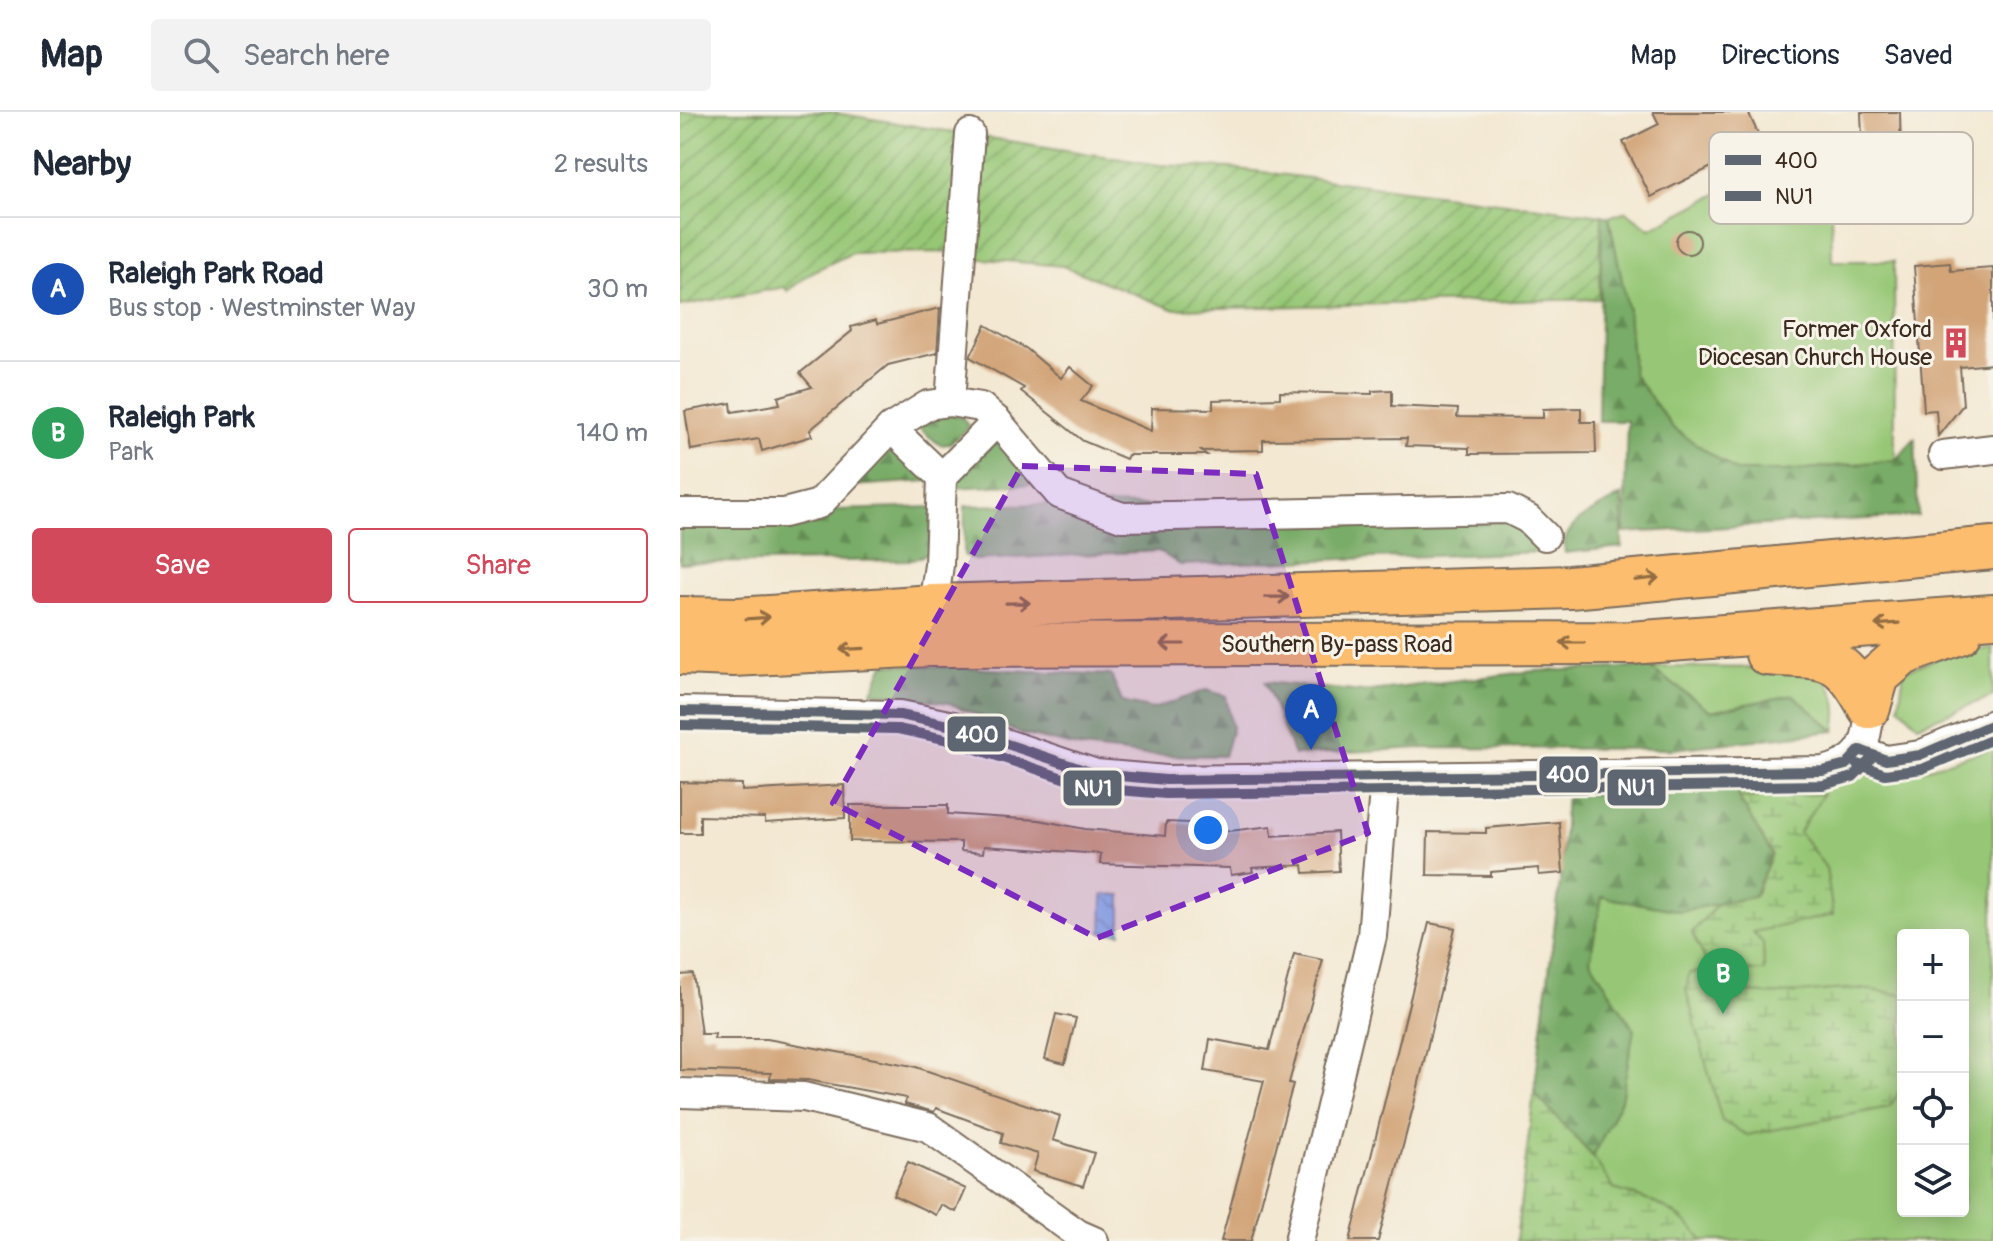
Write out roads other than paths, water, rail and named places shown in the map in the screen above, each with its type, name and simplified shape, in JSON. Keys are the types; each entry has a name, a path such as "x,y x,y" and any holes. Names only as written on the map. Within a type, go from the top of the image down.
{"highway":[{"path":"1918,553 1993,533"},
{"name":"Southern By-pass Road","path":"680,618 738,619 933,606 1570,587 1993,548"},
{"name":"Southern By-pass Road","path":"680,653 733,655 946,644 1630,643 1993,616"},
{"path":"1869,707 1878,676 1903,654 1941,637 1993,625"},
{"path":"1630,643 1833,659 1851,675 1869,707"}],"street":[{"path":"950,402 970,134"},
{"path":"680,513 784,513 819,504 891,428 928,405 950,402 981,407 997,421 1059,494 1122,517 1508,509 1528,519 1545,536"},
{"path":"933,606 942,477 997,421"},
{"path":"891,428 942,477"},
{"path":"1943,455 1993,449"},
{"path":"680,711 900,715 953,726 1096,774 1166,780 1823,771 1846,765 1860,750 1869,732 1869,707"},
{"path":"1860,750 1886,760 1920,755 1993,724"},
{"path":"1299,1241 1372,936 1385,777"},
{"path":"680,1093 804,1097 928,1127 1078,1234 1094,1241"}],"water":[{"path":"1103,895 1121,895 1121,933 1102,932"}],"place":[{"name":"Former Oxford Diocesan Church House","path":"1956,343"},
{"name":"Raleigh Park Road","path":"1311,750"},
{"name":"Raleigh Park","path":"1723,1014"}]}
